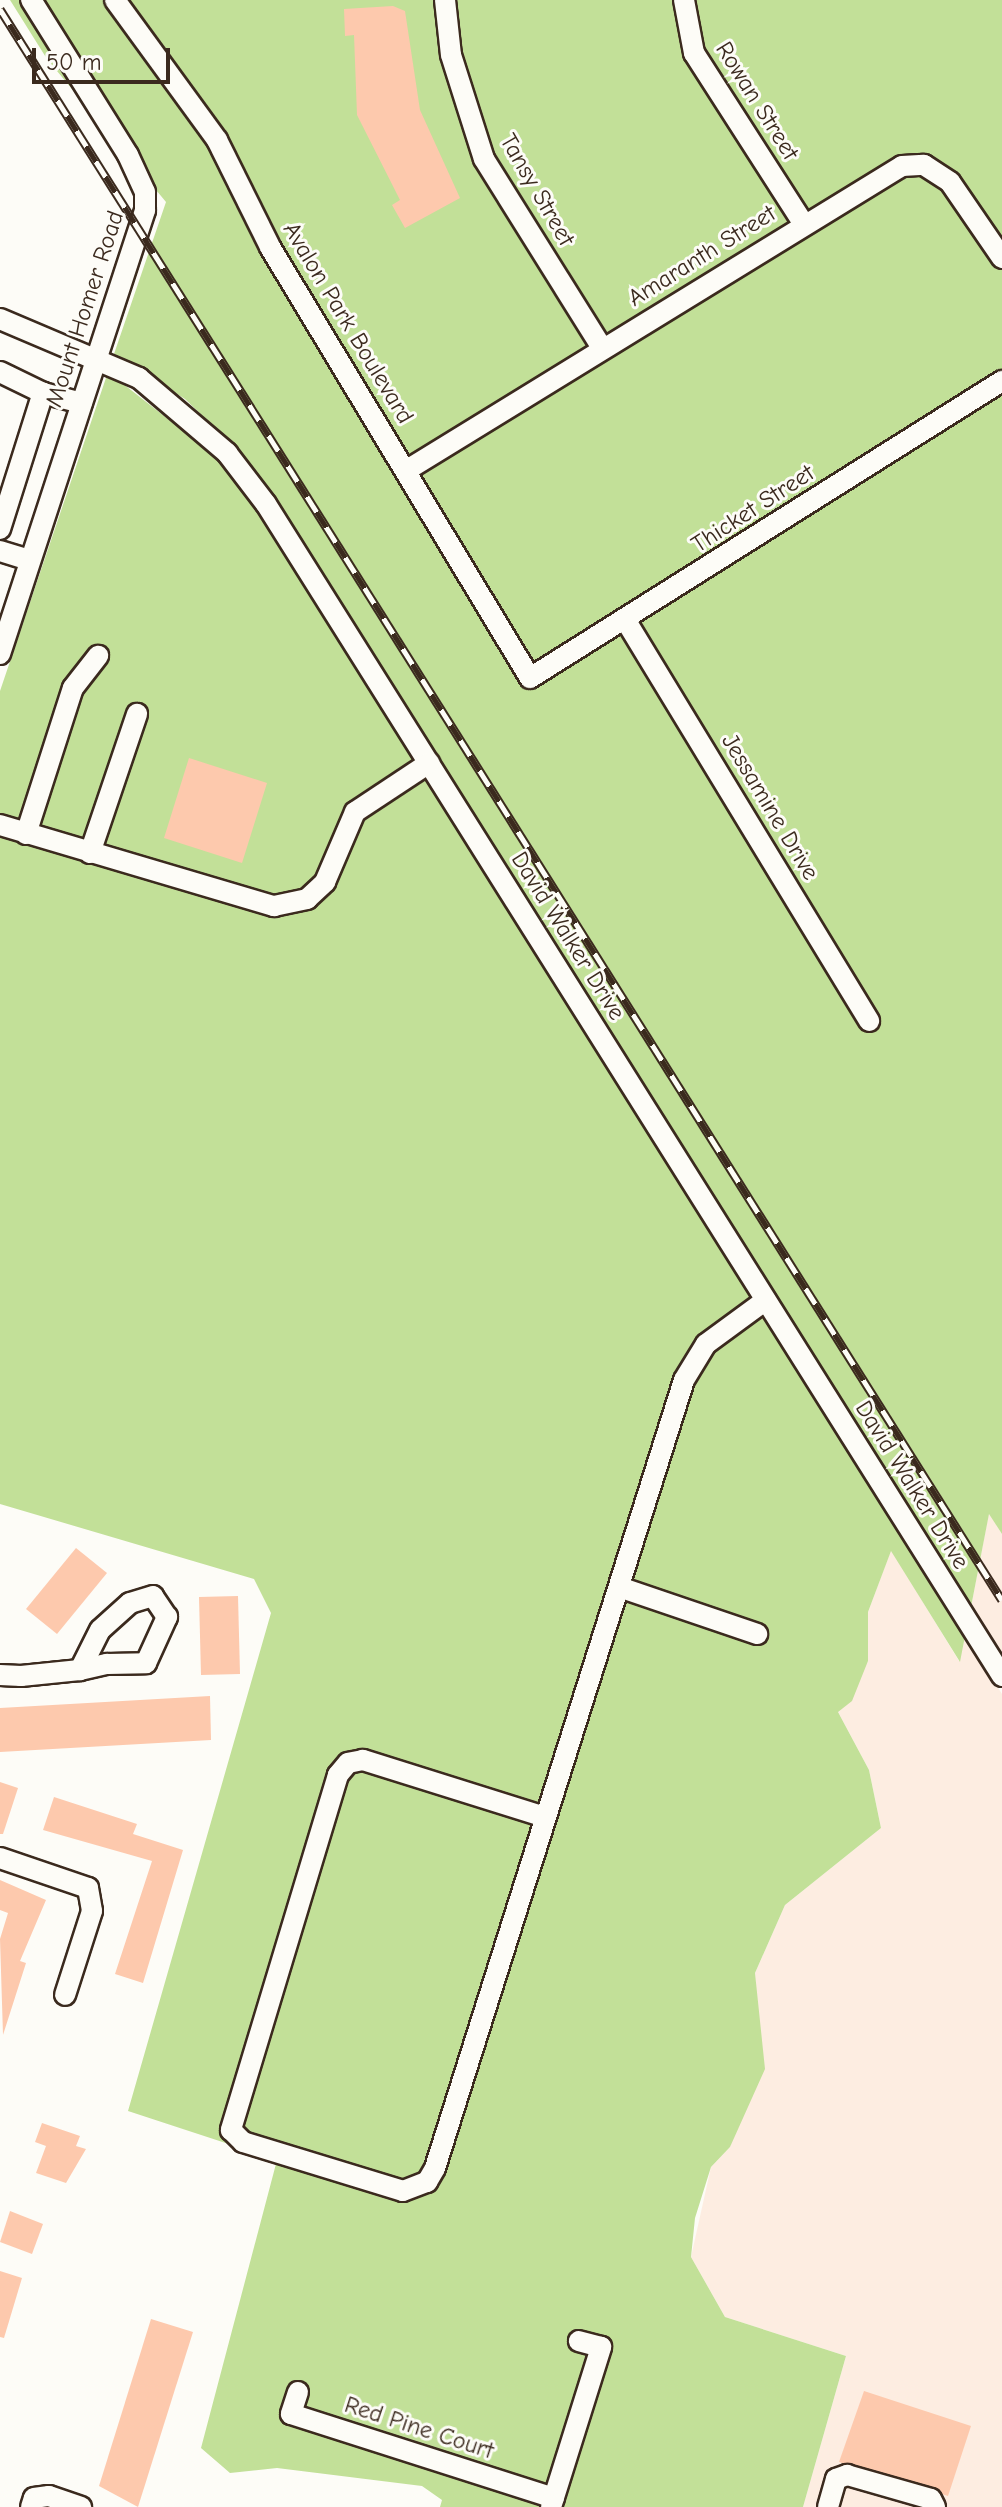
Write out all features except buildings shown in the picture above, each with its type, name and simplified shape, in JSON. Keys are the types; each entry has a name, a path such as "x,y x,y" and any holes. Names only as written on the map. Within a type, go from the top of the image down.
{"street":[{"name":"Mount Homer Road","path":"0,653 98,355 145,192 31,0"},
{"name":"Avalon Park Boulevard","path":"115,0 210,129 270,247 530,678"},
{"name":"Tansy Street","path":"445,0 451,55 484,159 602,348"},
{"name":"Rowan Street","path":"684,0 694,53 803,223"},
{"name":"Amaranth Street","path":"407,470 876,178 924,165 959,193 1002,258"},
{"name":"David Walker Drive","path":"0,319 98,355 178,406 227,453 429,763 1002,1676"},
{"path":"0,372 43,393 82,403"},
{"name":"Thicket Street","path":"530,678 626,621 1002,381"},
{"path":"0,529 43,393"},
{"path":"0,551 30,560"},
{"name":"Jessamine Drive","path":"626,621 869,1021"},
{"path":"26,834 73,688 98,656"},
{"path":"90,853 137,714"},
{"path":"0,825 235,898 274,906 307,899 325,882 355,812 429,763"},
{"path":"545,1817 363,1760 348,1763 338,1775 232,2112 231,2130 243,2142 403,2191 427,2182 693,1360 766,1300"},
{"path":"619,1587 757,1634"},
{"path":"0,1675 80,1670 146,1663 167,1617 153,1596 130,1603 100,1630 80,1670"},
{"path":"0,1858 88,1888 92,1911 65,1995"},
{"path":"552,2502 601,2347 579,2341"},
{"name":"Red Pine Court","path":"298,2392 291,2414 552,2502"},
{"path":"828,2507 842,2476 889,2497 935,2507"},
{"path":"31,2507 34,2498 49,2496 81,2507"}],"shaded area":[{"path":"989,1513 1002,1534 1002,1657 971,1607"},
{"path":"891,1550 959,1661 965,1636 1002,1694 1002,2507 803,2507 846,2356 725,2317 691,2257 711,2167 730,2147 758,2056 755,1973 785,1905 881,1828 869,1770 838,1712 868,1661 868,1612"}],"green space":[{"path":"10,0 1002,0 1002,1534 989,1514 971,1607 236,448 185,399 114,354 166,202 47,59"},
{"path":"108,372 219,459 257,509 965,1636 960,1662 891,1551 868,1612 868,1661 852,1701 838,1712 869,1770 881,1828 785,1905 755,1973 765,2069 730,2147 711,2167 695,2218 691,2257 725,2317 846,2356 803,2507 440,2507 442,2500 422,2486 277,2468 230,2473 201,2448 277,2160 128,2111 271,1613 254,1579 0,1504 0,691"}],"railway":[{"path":"0,9 1002,1600"}]}
